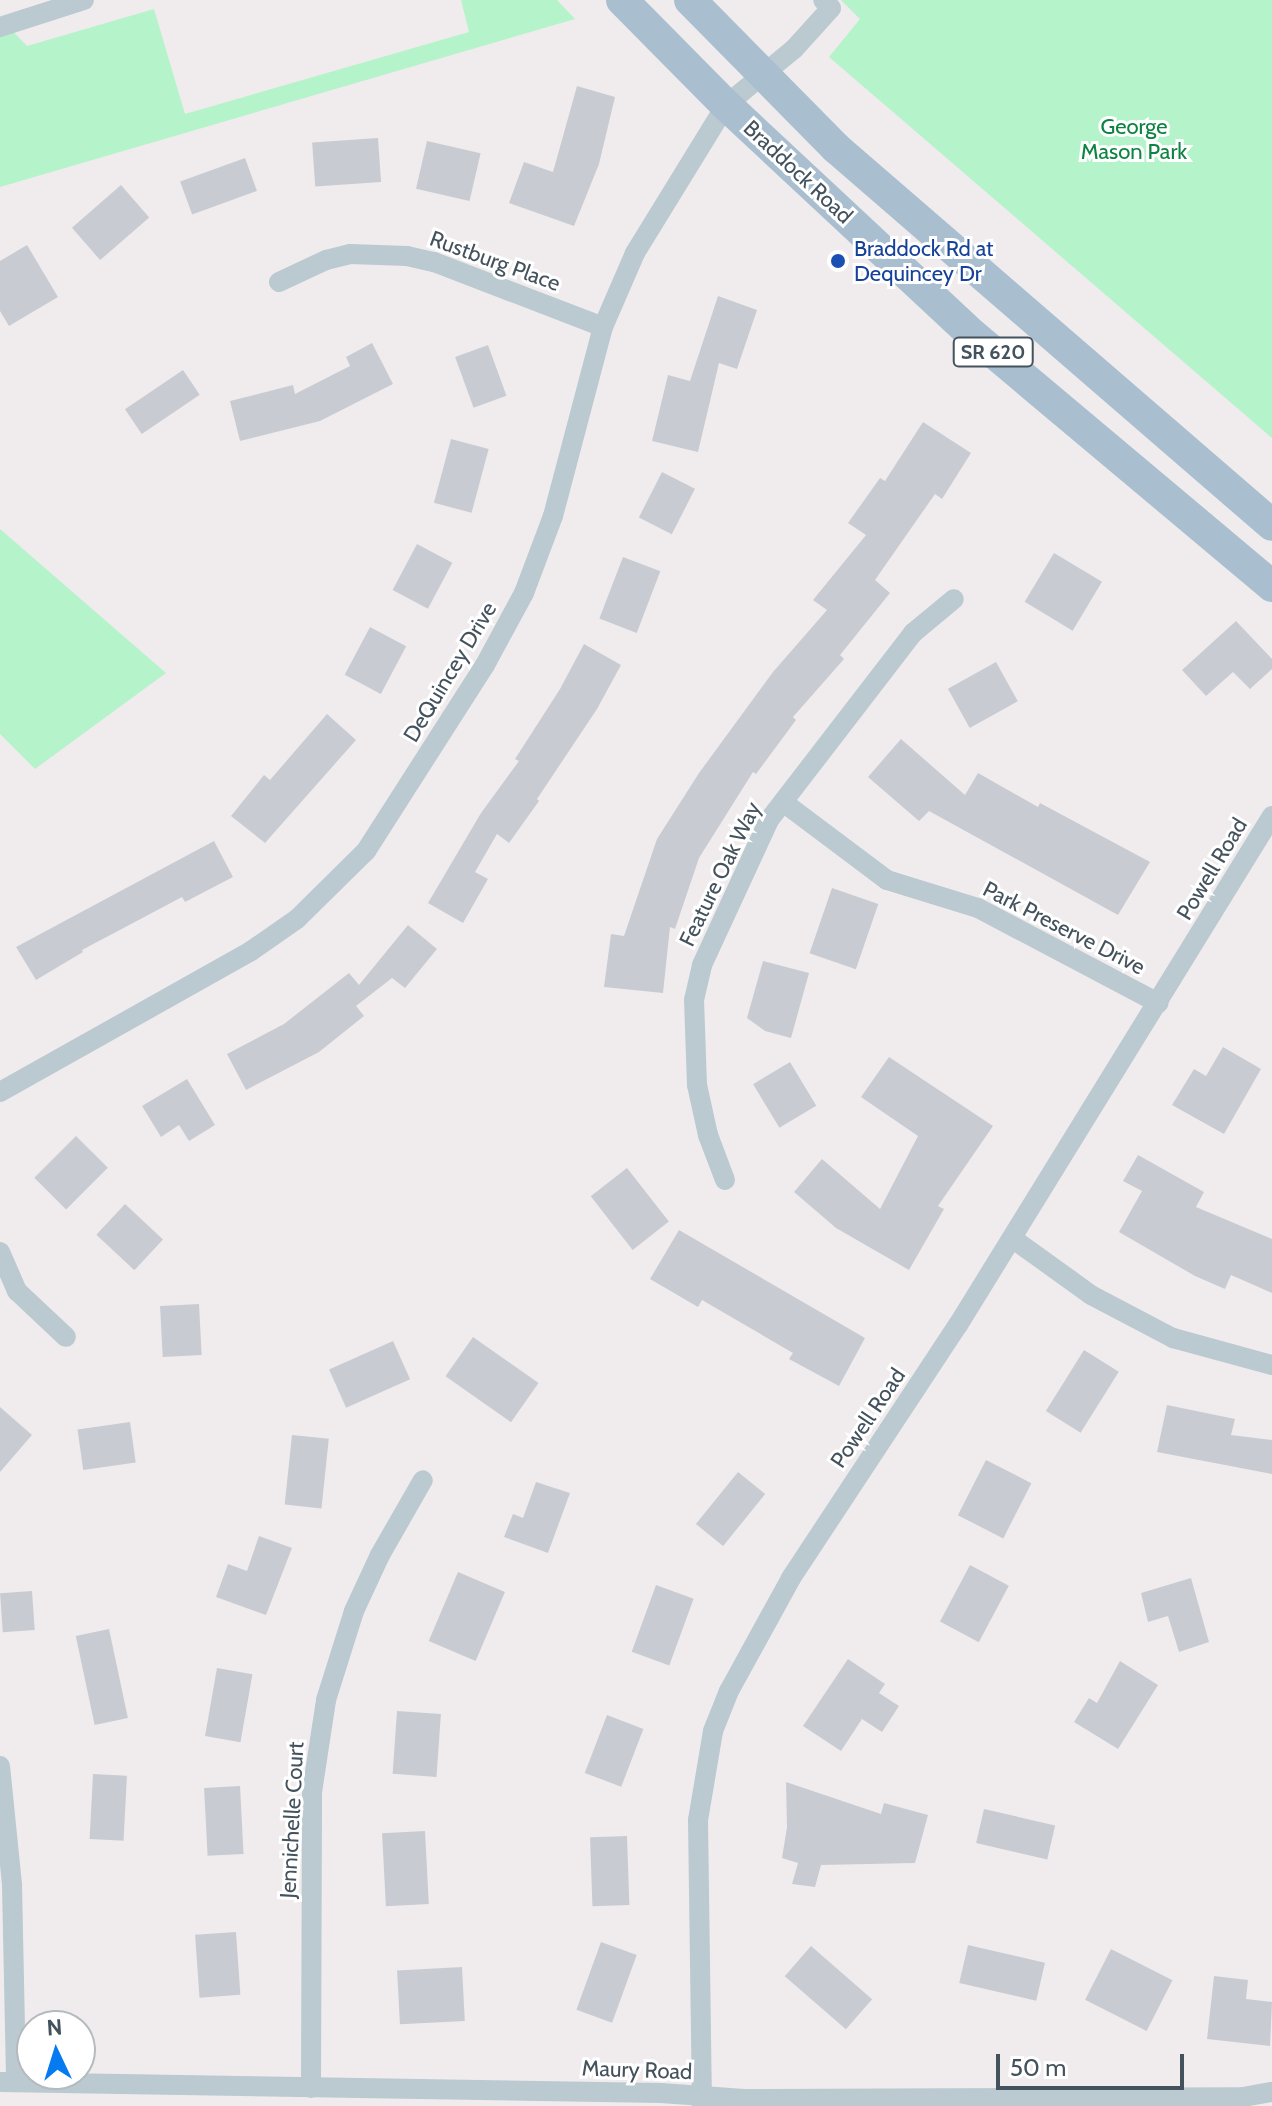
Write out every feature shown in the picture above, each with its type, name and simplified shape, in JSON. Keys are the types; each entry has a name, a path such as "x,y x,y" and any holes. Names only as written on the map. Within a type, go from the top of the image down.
{"main road":[{"name":"Braddock Road","path":"622,0 726,105 974,336 1272,586"},
{"name":"Braddock Road","path":"690,0 836,148 1272,525"}],"street":[{"path":"0,27 84,0"},
{"name":"DeQuincey Drive","path":"0,1092 251,951 297,919 366,851 485,665 524,593 553,516 603,327 653,221 726,105 764,74 831,8 823,0"},
{"name":"Rustburg Place","path":"279,282 326,260 350,254 407,256 434,262 603,327"},
{"name":"Feature Oak Way","path":"725,1180 708,1135 697,1085 694,1000 702,965 769,820 913,633 954,599"},
{"name":"Park Preserve Drive","path":"783,802 887,880 978,908 1158,1003"},
{"name":"Powell Road","path":"702,2101 698,1820 713,1731 729,1691 783,1591 1012,1238 1272,816"},
{"path":"1012,1238 1091,1295 1173,1338 1272,1365"},
{"path":"0,1252 17,1291 66,1337"},
{"name":"Jennichelle Court","path":"311,2088 312,1792 323,1713 354,1611 380,1555 423,1480"},
{"path":"0,1766 12,1885 8,2082"},
{"name":"Maury Road","path":"8,2082 171,2096 311,2088 702,2101 1243,2097 1272,2092"}],"green space":[{"path":"461,0 557,0 575,19 0,187 0,18 27,46 154,9 185,114 469,32"},
{"name":"George Mason Park","path":"841,0 1272,0 1272,438 829,57 860,19"},
{"path":"0,529 166,673 35,769 0,734"}],"building":[{"path":"577,86 615,97 599,164 574,226 509,203 524,162 553,172"},
{"path":"378,138 381,182 315,186 312,143"},
{"path":"427,141 481,153 470,201 416,189"},
{"path":"245,158 257,191 192,214 180,182"},
{"path":"121,185 149,217 100,260 72,228"},
{"path":"27,245 58,297 9,326 0,311 0,261"},
{"path":"718,296 757,310 737,369 719,363 698,452 652,441 668,375 690,381"},
{"path":"372,343 393,384 320,421 240,441 230,401 293,385 295,394 350,366 346,357"},
{"path":"488,345 506,396 474,408 455,357"},
{"path":"183,370 200,395 142,434 125,409"},
{"path":"923,422 971,453 942,499 935,494 875,580 890,593 840,655 844,659 793,717 796,720 756,774 753,772 699,858 675,929 670,927 663,993 604,987 611,934 624,936 657,839 699,773 773,672 827,610 813,600 866,535 848,523 880,478 885,481"},
{"path":"451,439 489,449 472,513 434,503"},
{"path":"662,472 695,489 672,534 639,517"},
{"path":"417,544 452,563 428,609 393,590"},
{"path":"1054,553 1102,582 1073,631 1025,602"},
{"path":"623,557 660,571 637,633 599,619"},
{"path":"1236,621 1272,659 1272,669 1250,689 1233,672 1206,696 1182,670"},
{"path":"370,627 406,646 381,694 345,675"},
{"path":"584,644 621,665 597,709 509,843 497,834 475,872 488,879 463,923 428,903 481,813 519,761 515,759 560,689"},
{"path":"996,662 1018,701 970,728 948,689"},
{"path":"327,714 356,740 265,843 231,816 264,775 270,780"},
{"path":"901,739 965,795 978,773 1038,807 1040,803 1150,862 1118,915 929,811 919,821 868,777"},
{"path":"214,841 233,877 185,902 182,897 82,950 36,980 16,947"},
{"path":"832,888 878,904 856,969 810,953"},
{"path":"408,925 437,949 405,988 392,978 356,1006 364,1016 319,1052 246,1090 227,1054 284,1024 349,973 359,985"},
{"path":"763,961 809,973 791,1038 765,1031 747,1018"},
{"path":"1223,1047 1261,1069 1224,1134 1172,1105 1194,1069 1206,1076"},
{"path":"889,1057 993,1126 938,1206 944,1209 909,1270 836,1228 794,1192 822,1159 880,1209 918,1136 861,1097"},
{"path":"790,1062 816,1106 779,1128 753,1084"},
{"path":"187,1079 215,1125 189,1141 179,1125 161,1137 142,1106"},
{"path":"76,1136 108,1168 66,1210 34,1178"},
{"path":"1138,1155 1204,1192 1196,1207 1272,1239 1272,1293 1231,1275 1225,1289 1195,1276 1119,1232 1142,1191 1123,1181"},
{"path":"627,1168 669,1222 633,1250 591,1196"},
{"path":"125,1204 163,1239 134,1270 96,1235"},
{"path":"679,1230 865,1338 839,1386 789,1359 793,1353 702,1300 698,1307 650,1279"},
{"path":"199,1304 202,1355 163,1357 160,1306"},
{"path":"473,1337 539,1383 511,1422 445,1376"},
{"path":"393,1341 410,1379 346,1408 329,1369"},
{"path":"1084,1350 1119,1372 1081,1433 1046,1411"},
{"path":"1167,1405 1235,1419 1231,1435 1272,1440 1272,1474 1157,1452"},
{"path":"0,1407 32,1435 0,1472"},
{"path":"130,1422 136,1463 83,1470 78,1429"},
{"path":"292,1435 329,1439 321,1508 285,1505"},
{"path":"986,1460 1031,1483 1003,1538 958,1515"},
{"path":"738,1472 765,1494 723,1546 696,1524"},
{"path":"536,1482 570,1493 548,1553 504,1537 513,1514 523,1518"},
{"path":"259,1536 292,1548 266,1615 216,1597 228,1564 247,1571"},
{"path":"970,1565 1009,1586 979,1642 940,1622"},
{"path":"458,1572 505,1592 476,1661 429,1641"},
{"path":"1191,1578 1209,1642 1179,1652 1168,1616 1148,1622 1141,1593"},
{"path":"656,1585 694,1599 669,1665 632,1652"},
{"path":"32,1591 35,1630 3,1632 0,1593"},
{"path":"109,1629 128,1718 95,1725 76,1636"},
{"path":"848,1659 885,1684 879,1693 899,1706 882,1732 862,1719 841,1751 803,1726"},
{"path":"1120,1661 1158,1685 1118,1749 1074,1722 1089,1698 1097,1703"},
{"path":"217,1668 252,1674 240,1742 205,1736"},
{"path":"397,1711 441,1714 436,1777 393,1774"},
{"path":"607,1715 643,1729 621,1787 585,1773"},
{"path":"93,1774 127,1776 124,1841 90,1839"},
{"path":"786,1782 881,1814 884,1803 928,1815 915,1863 821,1865 815,1887 792,1884 798,1863 782,1858 787,1827"},
{"path":"240,1786 244,1854 208,1856 204,1788"},
{"path":"984,1809 1055,1825 1047,1860 976,1843"},
{"path":"425,1831 429,1904 386,1906 382,1833"},
{"path":"627,1836 629,1905 592,1906 590,1837"},
{"path":"236,1932 240,1995 199,1998 195,1935"},
{"path":"601,1942 637,1955 612,2023 576,2010"},
{"path":"968,1945 1045,1963 1036,2001 959,1983"},
{"path":"811,1946 872,1999 846,2029 785,1976"},
{"path":"1111,1949 1172,1980 1147,2031 1085,2000"},
{"path":"462,1967 465,2021 400,2024 397,1970"},
{"path":"1214,1976 1248,1980 1246,1999 1272,2002 1270,2046 1207,2039"}],"place":[{"name":"Braddock Rd at Dequincey Dr","path":"838,261"}]}
